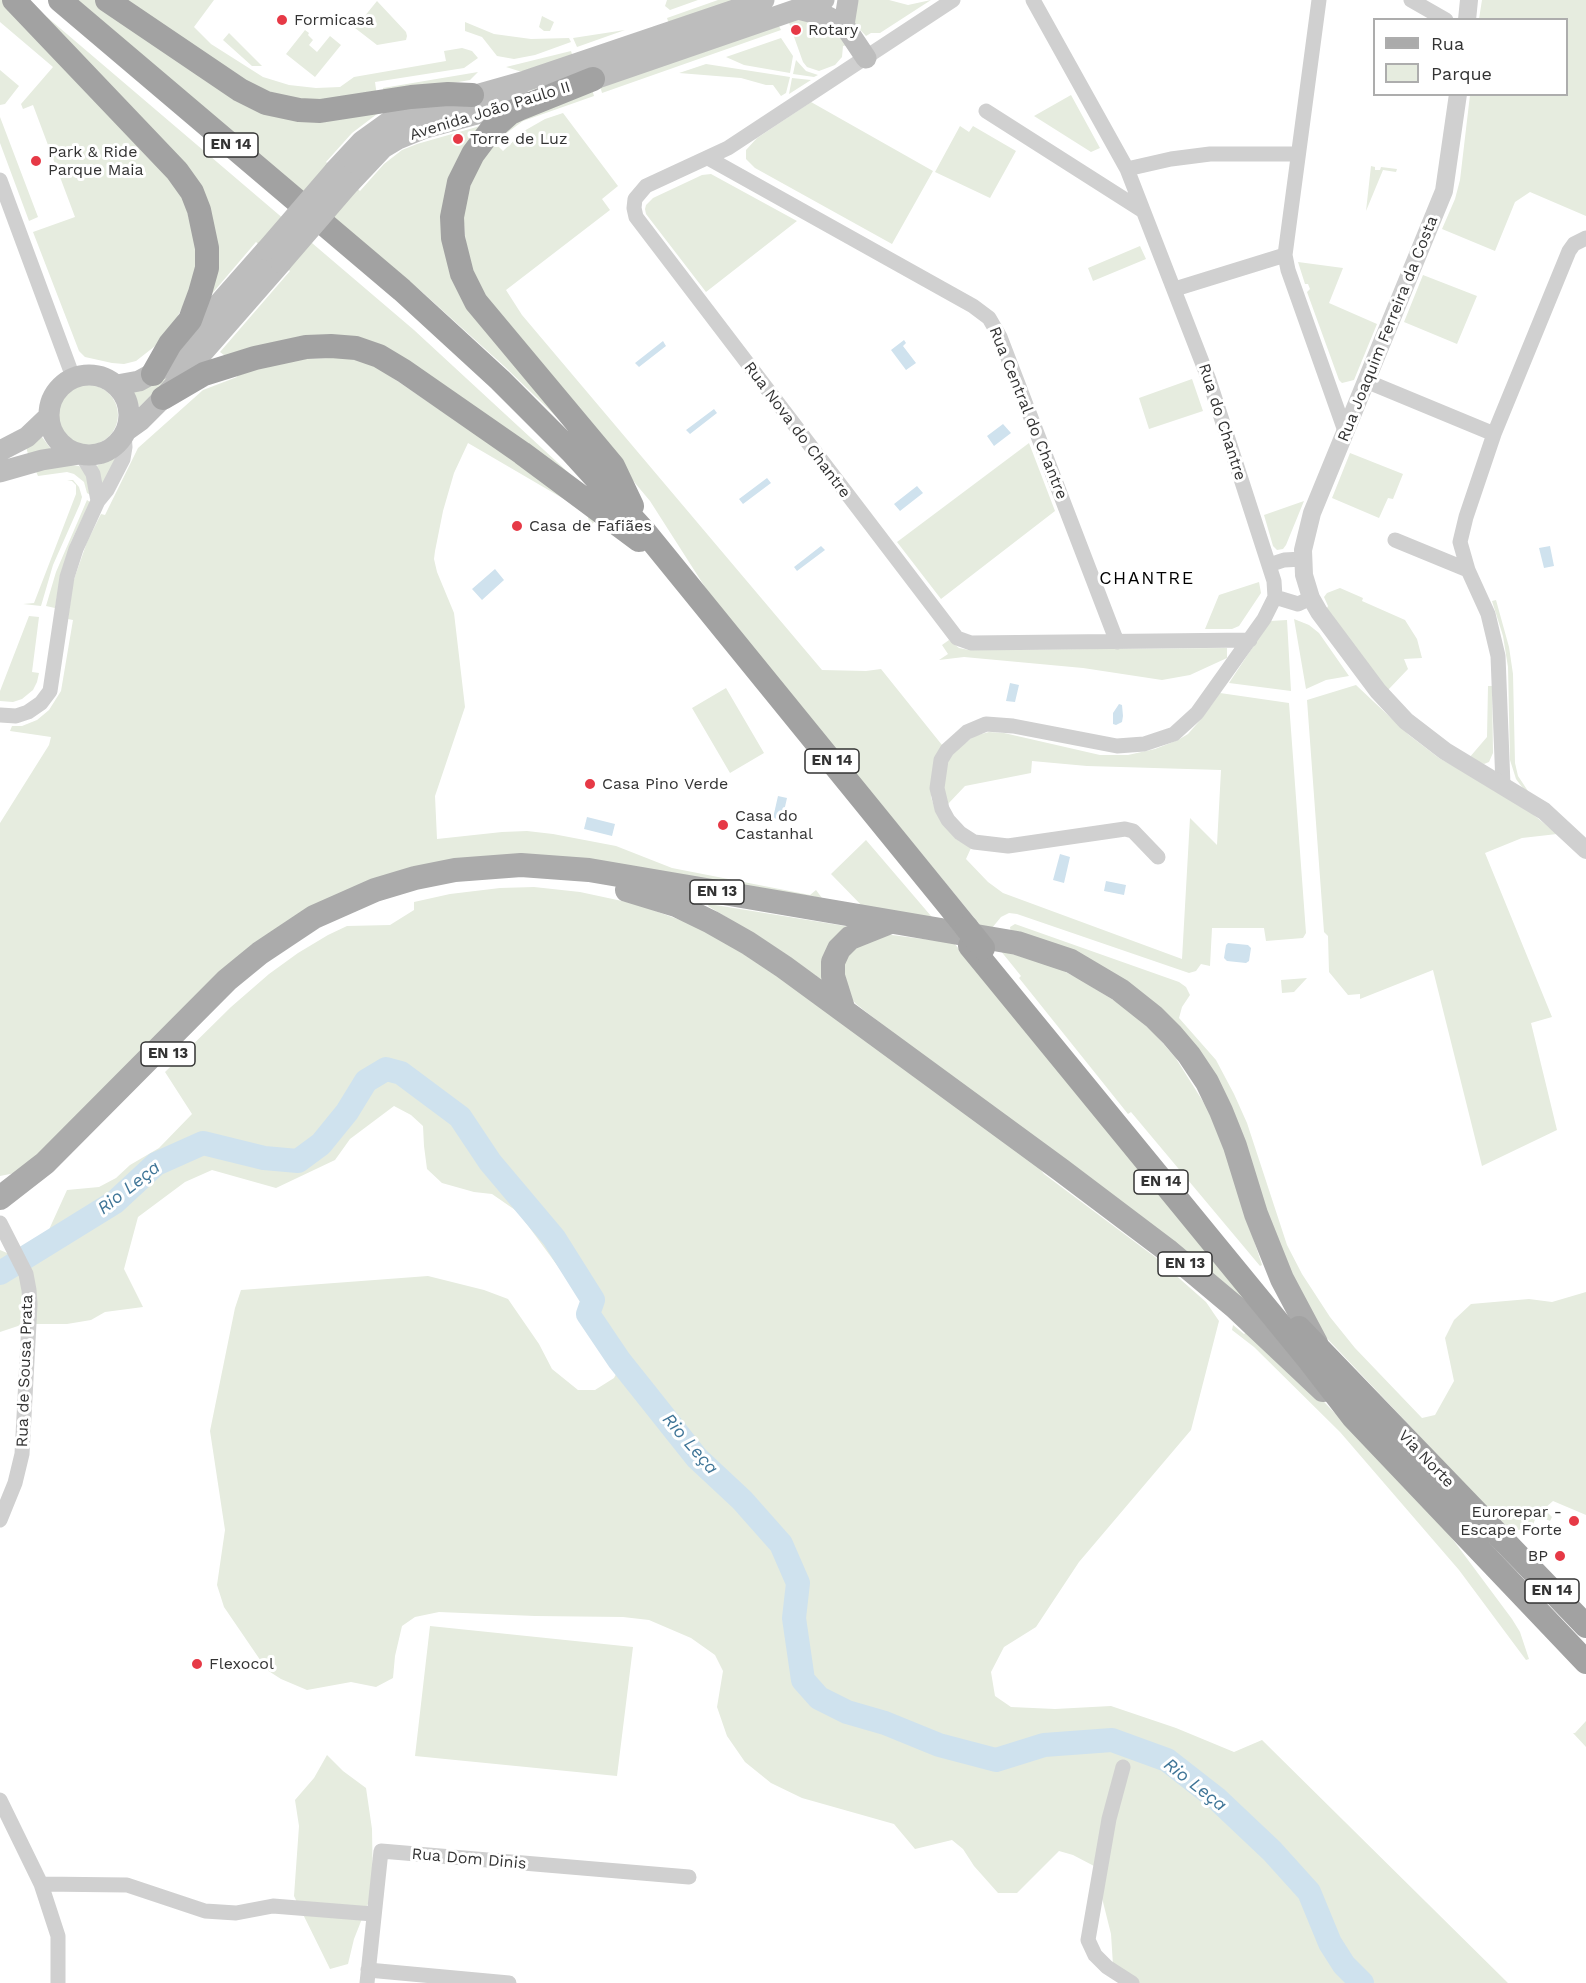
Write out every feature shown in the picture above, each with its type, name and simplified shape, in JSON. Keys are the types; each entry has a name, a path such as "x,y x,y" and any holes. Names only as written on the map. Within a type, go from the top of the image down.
{"highway":[{"path":"14,0 171,164 192,192 199,210 207,248 207,268 190,320 170,344 153,374"},
{"name":"EN 14","path":"47,0 383,284 558,448 647,539"},
{"name":"EN 14","path":"60,0 402,290 571,451 647,539 968,937 1172,1196 1309,1360 1353,1417"},
{"path":"107,0 240,90 273,104 300,111 320,111 411,97 472,95"},
{"path":"593,79 510,113 491,130 473,154 459,183 452,217 453,238 462,274 477,302 613,466 647,539"},
{"path":"163,398 204,374 255,358 306,347 332,345 356,348 379,356 404,371 647,539"},
{"name":"EN 14","path":"968,937 1281,1311 1316,1343"},
{"name":"Via Norte","path":"1316,1343 1586,1626"},
{"name":"Via Norte","path":"1353,1417 1586,1662"}],"main road":[{"name":"Avenida João Paulo II","path":"343,177 362,141 394,118 546,74 764,0"},
{"name":"Avenida João Paulo II","path":"125,432 140,421 163,398 273,257 343,177 383,148 412,133 541,96 824,0"},
{"path":"844,25 848,0"},
{"path":"797,9 826,16 844,25 866,58"},
{"name":"Avenida João Paulo II","path":"117,385 139,381 153,374 273,257"},
{"path":"0,472 35,461 104,452 116,445 125,432 129,419 128,407 117,385 106,378 93,375 73,377 54,393 50,404 48,417 50,428 56,438 64,447 80,454"},
{"path":"0,451 27,437 48,417"},
{"name":"EN 13","path":"0,1198 45,1163 226,980 295,928 335,907 375,890 414,878 477,867 544,866 589,870 1017,942 1056,955 1088,970 1120,990 1172,1035 1207,1082 1235,1146 1269,1249 1316,1343"},
{"name":"EN 13","path":"0,1212 52,1172 231,992 277,955 316,929 388,898 433,885 491,878 543,877 607,885 676,905 729,932 784,967 1167,1250 1235,1307 1353,1417"},
{"path":"844,1011 833,975 833,962 839,949 850,938 890,922"}],"street":[{"name":"Rua Nova do Chantre","path":"953,0 741,140 642,189 634,202 636,217 953,635 962,641 971,643 1250,640"},
{"name":"Rua do Chantre","path":"1033,0 1127,168 1209,380 1269,565 1275,586 1275,597"},
{"path":"1319,0 1285,255 1288,270 1346,431"},
{"path":"1411,0 1442,18"},
{"path":"1467,18 1469,0"},
{"name":"Rua Joaquim Ferreira da Costa","path":"1303,559 1309,522 1444,191 1458,96"},
{"path":"986,111 1143,211"},
{"path":"1127,168 1210,154 1298,154"},
{"name":"Rua Central do Chantre","path":"708,158 973,306 988,318 1000,337 1118,642"},
{"path":"0,180 73,377"},
{"path":"1503,785 1498,656 1485,605 1468,570 1461,542 1462,531 1494,434 1569,251 1574,244 1586,238"},
{"path":"1175,289 1285,255"},
{"path":"1366,381 1494,434"},
{"path":"0,715 15,716 28,712 41,703 50,691 67,578 76,549 98,501 107,490 123,459 125,432"},
{"path":"80,454 93,474 98,501"},
{"path":"1395,540 1468,570"},
{"path":"1269,565 1284,560 1303,559 1305,581 1311,598 1368,679 1406,721 1445,751 1544,811 1586,850"},
{"path":"1158,857 1133,831 1125,829 1008,846 974,842 960,833 942,809 937,788 941,760 947,750 968,732 986,724 1013,726 1117,746 1139,745 1161,739 1183,727 1197,713 1250,640 1271,608 1275,597 1298,604 1311,598"},
{"path":"0,1183 8,1182 45,1163"},
{"name":"Rua de Sousa Prata","path":"0,1223 26,1274 30,1304 22,1454 15,1483 0,1520"},
{"path":"1123,1767 1109,1819 1088,1941 1095,1955 1107,1967 1132,1983"},
{"path":"0,1800 41,1884 58,1936 58,1983"},
{"name":"Rua Dom Dinis","path":"367,1977 381,1851 689,1877"},
{"path":"41,1884 127,1885 205,1911 236,1913 273,1906 373,1914"},
{"path":"367,1977 509,1983"}],"green space":[{"path":"0,0 4,0 181,187 200,262 173,325 159,343 136,361 124,364 112,363 85,357 79,351 33,232 75,217 33,105 23,109 21,104 53,67 0,22"},
{"path":"27,0 414,330 570,474 384,352 229,359 220,352 290,271 256,242 210,296 210,231"},
{"path":"75,0 96,0 230,91 267,110 297,117 321,118 381,108 381,111 352,133 326,162 341,175 367,147 397,126 584,69 585,73 552,84 399,129 370,150 344,178 360,191 384,164 402,150 480,126 481,132 458,169 449,195 446,229 453,268 470,304 595,456 592,456 568,428 504,366 422,292"},
{"path":"119,0 214,0 194,27 211,44 263,77 289,85 316,88 340,87 354,77 446,61 444,51 462,48 472,51 478,58 464,68 375,82 377,96 319,105 266,96"},
{"path":"667,0 698,0 670,10 665,6"},
{"path":"718,0 739,0 669,24 667,18"},
{"path":"855,0 889,0 908,5 931,0 880,33 871,33 866,36 853,22"},
{"path":"1482,0 1586,0 1586,216 1530,192 1515,202 1495,251 1442,229 1455,199 1460,180 1470,96 1568,96 1568,18 1479,18"},
{"path":"377,1 406,32 406,40 377,45 355,28"},
{"path":"542,16 554,22 550,31 544,31 539,27"},
{"path":"796,17 833,25 848,45 843,46 842,57 835,65 819,71 807,67 803,62 788,20"},
{"path":"465,22 494,34 531,39 569,38 571,42 535,55 514,59 497,56 482,37 465,31"},
{"path":"778,24 781,30 602,93 600,86"},
{"path":"305,30 313,40 309,45 317,52 330,36 341,45 315,77 286,54"},
{"path":"625,30 577,47 573,38"},
{"path":"229,33 262,66 252,66 223,40"},
{"path":"781,38 793,56 790,73 744,65 726,57"},
{"path":"571,51 573,57 522,72 506,67"},
{"path":"796,60 806,71 818,75 814,77 793,74"},
{"path":"706,64 790,77 786,93 781,96 773,85 741,78 679,73"},
{"path":"0,70 19,86 5,104 0,105"},
{"path":"478,72 470,80 384,95 383,88"},
{"path":"792,78 811,80 789,94"},
{"path":"592,89 594,96 523,121 504,135 500,130"},
{"path":"1071,95 1100,148 1091,152 1034,116"},
{"path":"811,102 933,171 892,244 755,168 746,159 746,150 757,138"},
{"path":"563,113 618,186 602,199 610,210 506,290 522,315 822,670 881,669 942,745 935,759 931,797 936,812 956,839 971,848 966,859 988,882 1003,893 1182,959 1190,818 1217,845 1221,770 1087,766 1032,761 1031,773 965,786 948,804 944,794 944,771 952,754 974,736 989,732 1004,733 1100,755 1128,755 1155,749 1188,734 1220,693 1289,703 1306,933 1303,938 1266,941 1264,928 1212,928 1210,966 1201,964 1196,971 1189,973 1017,914 1009,913 1001,917 992,928 985,931 712,598 650,501 483,301 468,269 462,199 491,139 503,151 524,131 545,119"},
{"path":"0,117 38,217 29,221 0,143"},
{"path":"960,126 969,132 973,126 1016,151 990,198 935,172"},
{"path":"1371,166 1375,167 1375,170 1380,170 1381,167 1397,169 1396,172 1383,170 1366,211"},
{"path":"711,174 797,221 706,292 646,214 645,209 653,198 702,175"},
{"path":"1140,246 1146,259 1093,281 1088,268"},
{"path":"1298,262 1343,268 1329,303 1377,324 1354,380 1342,383 1339,380 1307,292 1310,289 1308,284 1305,284"},
{"path":"1423,275 1477,296 1457,344 1404,322"},
{"path":"362,357 590,512 594,522 591,526 587,515 569,502 468,443 454,473 443,511 434,559 454,613 465,707 435,796 437,839 502,832 527,831 553,834 616,846 672,868 810,895 816,890 822,898 564,860 330,901 15,1173 0,1176 0,823 49,745 51,737 10,731 12,726 22,726 37,720 49,710 61,691 73,620 68,619 73,582 87,542 101,514 105,515 138,448 203,390 237,377 235,370 272,360"},
{"path":"185,363 139,407 133,391"},
{"path":"1192,379 1203,411 1149,429 1139,398"},
{"path":"82,385 94,385 105,390 113,398 118,415 116,427 105,440 94,445 82,445 71,440 63,432 58,421 58,409 63,398 71,390"},
{"path":"42,437 51,449 28,454 26,447"},
{"path":"1029,443 1055,511 941,599 897,542"},
{"path":"1350,453 1403,474 1393,499 1388,498 1379,518 1332,498"},
{"path":"118,457 101,492 96,466"},
{"path":"79,466 84,470 92,496 87,493 84,482 74,474 67,472 38,476 35,469"},
{"path":"67,480 73,480 79,487 82,497 80,504 53,565 41,606 23,604 34,603 76,494 76,485"},
{"path":"87,500 90,502 71,542 61,573 55,608 46,606 56,572"},
{"path":"1304,501 1286,545 1283,549 1277,550 1273,546 1264,515"},
{"path":"1259,582 1261,593 1239,626 1232,629 1205,629 1219,595"},
{"path":"1340,588 1363,598 1362,601 1405,620 1417,639 1422,658 1404,659 1408,669 1388,690 1326,610 1328,606 1324,597 1327,593"},
{"path":"1496,600 1509,647 1513,674 1515,763 1518,776 1530,794 1516,779 1510,760 1508,667 1503,636 1492,601"},
{"path":"29,616 39,617 32,672 39,673 37,682 33,690 22,699 13,702 0,701 0,691"},
{"path":"1294,619 1309,625 1319,633 1349,676 1326,680 1306,689"},
{"path":"1287,620 1291,691 1229,683 1270,621"},
{"path":"949,640 959,648 969,650 1227,648 1227,658 1190,675 1162,680 1083,668 964,657 939,660 948,654 942,645"},
{"path":"1356,685 1409,735 1439,758 1518,802 1557,834 1522,838 1485,853 1552,1017 1531,1023 1557,1130 1482,1166 1433,970 1360,999 1360,994 1348,995 1329,972 1328,936 1324,932 1307,700"},
{"path":"1488,686 1492,686 1493,753 1489,762 1484,764 1469,758 1487,737"},
{"path":"726,688 764,753 730,773 692,708"},
{"path":"866,840 937,923 867,911 831,874"},
{"path":"534,887 580,892 636,904 694,925 746,952 1039,1168 1155,1257 1206,1302 1219,1321 1191,1430 1079,1562 1036,1627 1004,1647 991,1672 995,1696 1011,1707 1055,1709 1111,1706 1176,1728 1234,1752 1262,1740 1508,1983 1137,1983 1113,1965 1111,1934 1094,1866 1073,1855 1059,1851 1017,1893 998,1893 974,1866 963,1849 952,1840 915,1849 894,1824 802,1798 771,1783 745,1762 727,1736 717,1707 723,1671 715,1655 691,1638 649,1620 623,1617 439,1612 415,1617 402,1626 393,1678 376,1687 351,1682 307,1690 267,1670 224,1607 217,1585 225,1530 210,1431 235,1308 241,1290 428,1276 484,1290 508,1299 539,1344 552,1369 578,1390 595,1390 614,1378 627,1353 590,1304 579,1295 518,1212 492,1194 474,1192 442,1183 427,1169 423,1126 411,1115 394,1106 350,1139 335,1160 276,1188 212,1170 185,1182 138,1217 124,1269 143,1307 105,1312 91,1320 67,1324 24,1324 0,1332 0,1250 7,1253 29,1245 47,1234 67,1190 99,1187 159,1148 192,1114 165,1072 231,1007 269,974 298,953 347,926 390,925 414,910 414,902 450,894 500,888"},
{"path":"709,904 847,927 825,982 767,942 708,906"},
{"path":"1015,924 1179,982 1186,987 1190,995 1182,1007 1179,1018 1216,1060 1234,1094 1247,1123 1287,1245 1302,1274 1330,1317 1355,1348 1422,1418 1435,1415 1454,1381 1445,1338 1454,1320 1471,1304 1529,1299 1552,1302 1586,1292 1586,1515 1553,1501 1544,1509 1552,1517 1550,1521 1537,1515 1531,1529 1509,1529 1463,1482 1321,1332 1297,1294 1190,1048 1011,933 1010,927"},
{"path":"884,934 954,943 1275,1331 856,1004 848,995 842,955"},
{"path":"1000,950 1060,969 1081,980 1123,1006 1154,1033 1175,1057 1209,1111 1262,1265 1260,1266 1131,1112 1128,1114 1019,978 1021,976"},
{"path":"1307,978 1294,992 1282,993 1281,980"},
{"path":"1233,1325 1244,1334 1250,1329 1282,1358 1442,1525 1512,1619 1520,1632 1529,1659 1526,1660 1459,1570 1340,1432 1254,1347 1232,1330"},
{"path":"430,1626 633,1647 617,1776 415,1756"},
{"path":"1586,1721 1586,1747 1573,1733"},
{"path":"327,1755 343,1771 366,1788 372,1829 373,1891 354,1939 348,1964 330,1969 294,1896 299,1826 295,1800 314,1778"}],"water":[{"path":"904,340 906,343 903,346 916,363 906,370 891,350"},
{"path":"663,341 666,346 639,367 635,363"},
{"path":"714,409 717,413 690,434 686,430"},
{"path":"1003,424 1011,433 994,446 987,436"},
{"path":"767,478 771,483 743,504 739,499"},
{"path":"917,486 923,493 900,511 894,504"},
{"path":"821,546 825,550 797,571 794,567"},
{"path":"1550,546 1554,566 1544,568 1539,548"},
{"path":"495,569 504,580 482,600 472,589"},
{"path":"1010,683 1019,685 1015,702 1006,701"},
{"path":"1119,704 1122,705 1123,716 1122,722 1116,725 1113,724 1113,713"},
{"path":"778,796 787,798 782,820 773,818"},
{"path":"587,817 615,824 612,836 584,829"},
{"path":"1060,854 1070,857 1064,883 1053,880"},
{"path":"1106,881 1126,885 1124,895 1104,891"},
{"path":"1228,943 1248,945 1251,948 1249,961 1246,963 1227,961 1224,958"}],"waterway":[{"name":"Rio Leça","path":"0,1273 115,1202 156,1164 203,1143 264,1158 298,1161 321,1144 347,1112 366,1081 386,1069 401,1073 460,1117 490,1162 554,1238 593,1300 588,1314 619,1360 697,1458 742,1500 781,1544 798,1583 794,1618 803,1680 819,1698 847,1712 885,1723 939,1745 996,1760 1044,1745 1112,1740 1167,1760 1217,1799 1272,1851 1309,1892 1330,1943 1344,1965 1362,1983"}],"place":[{"name":"Formicasa","path":"282,20"},
{"name":"Rotary","path":"796,30"},
{"name":"Torre de Luz","path":"458,139"},
{"name":"Park & Ride Parque Maia","path":"36,161"},
{"name":"Casa de Fafiães","path":"517,526"},
{"name":"Casa Pino Verde","path":"590,784"},
{"name":"Casa do Castanhal","path":"723,825"},
{"name":"Eurorepar - Escape Forte","path":"1574,1521"},
{"name":"BP","path":"1560,1556"},
{"name":"Flexocol","path":"197,1664"}],"district":[{"name":"CHANTRE","path":"1147,579"}]}
